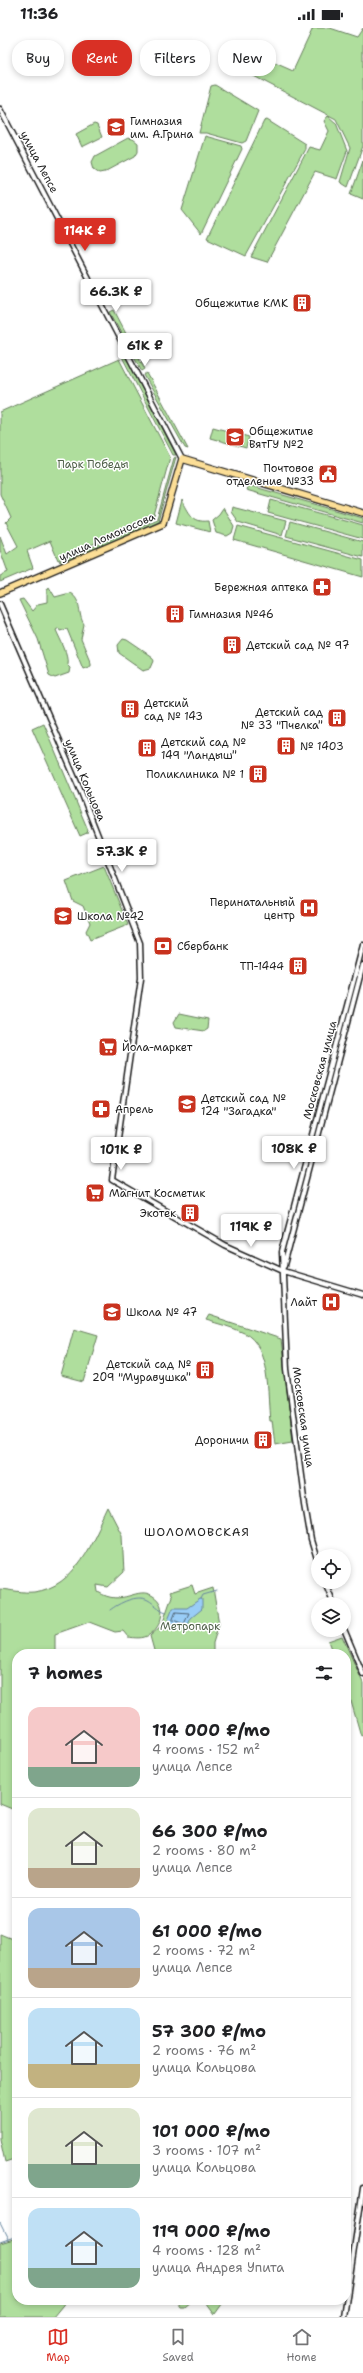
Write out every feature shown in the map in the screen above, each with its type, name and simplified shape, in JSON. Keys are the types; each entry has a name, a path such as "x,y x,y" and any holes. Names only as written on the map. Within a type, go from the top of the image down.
{"highway":[{"path":"182,458 363,513"},
{"name":"улица Ломоносова","path":"0,594 164,523 182,458"}],"main road":[{"name":"улица Лепсе","path":"0,109 182,458"},
{"name":"улица Кольцова","path":"0,604 81,792 140,943 141,978 112,1180 212,1239 283,1271"},
{"name":"Московская улица","path":"314,1549 305,1505 287,1369 282,1252 363,945"},
{"name":"Московская улица","path":"283,1271 363,965"},
{"path":"283,1271 363,1295"},
{"path":"347,1637 363,1674"},
{"path":"351,2269 363,2188"},
{"path":"344,2317 346,2305"}],"green space":[{"path":"313,28 330,28 357,37 363,28 363,146 348,187 340,182 350,148 336,119 254,76 276,76 276,63 293,71"},
{"path":"215,85 258,111 246,141 242,143 206,133 199,133 211,86"},
{"path":"328,116 336,123 347,151 337,179 315,172 267,262 251,257 309,147 320,150 329,131 324,121"},
{"path":"267,120 305,144 305,149 246,256 207,238 264,121"},
{"path":"94,124 97,125 102,137 82,147 76,134"},
{"path":"205,136 241,146 242,149 201,234 182,210"},
{"path":"128,138 133,139 138,143 138,151 135,156 105,172 100,173 94,169 92,162 95,156"},
{"path":"363,160 363,199 351,194"},
{"path":"114,310 145,369 142,371 110,312"},
{"path":"120,353 125,355 176,455 173,455"},
{"name":"Парк Победы","path":"119,359 170,457 154,516 58,560 50,541 27,551 33,568 0,582 0,576 8,572 0,550 0,536 7,554 18,546 6,523 11,518 0,494 0,412"},
{"path":"147,373 188,449 185,448 144,375"},
{"path":"213,427 249,437 246,448 210,438"},
{"path":"176,457 158,521 64,563 59,561 157,519 174,458"},
{"path":"248,485 363,518 363,523 246,490"},
{"path":"182,500 192,516 198,520 208,521 210,532 176,523"},
{"path":"271,500 363,525 363,539 268,513"},
{"path":"232,507 286,521 282,535 238,522 231,512"},
{"path":"223,508 234,526 232,533 227,536 216,533 212,520"},
{"path":"290,522 363,542 363,557 286,536"},
{"path":"238,526 363,560 363,577 234,540"},
{"path":"49,587 55,597 70,593 77,600 84,624 81,639 91,663 91,665 83,668 67,629 60,631 59,628 56,630 67,656 67,664 70,667 69,673 55,678 49,675 38,639 19,600 23,599 32,611 38,604 47,602 47,590"},
{"path":"123,639 127,640 152,657 154,661 151,668 143,670 119,653 118,645"},
{"path":"43,723 88,830 87,833 80,836 32,728"},
{"path":"104,866 128,925 90,940 86,931 90,923 83,906 73,901 66,881"},
{"path":"179,1014 208,1020 207,1029 204,1031 176,1027 174,1022"},
{"path":"209,1315 281,1339 293,1441 275,1444 272,1421 270,1421 266,1372 259,1349 253,1339 230,1327 206,1320"},
{"path":"74,1328 98,1335 84,1382 61,1376"},
{"path":"108,1508 122,1535 124,1572 108,1587 97,1585 98,1592 115,1598 147,1593 158,1600 161,1605 162,1616 154,1631 144,1637 128,1637 123,1631 115,1632 89,1622 55,1634 55,1649 12,1649 12,1809 0,1804 0,1589 34,1592 49,1588 72,1572 89,1548"},
{"name":"Метропарк","path":"192,1585 195,1594 213,1588 219,1624 213,1643 213,1649 154,1649 150,1636 162,1625 172,1596 170,1592"},
{"path":"342,1637 348,1649 331,1649 328,1641"},
{"path":"351,1656 363,1683 363,1735 361,1736 351,1701"},
{"path":"0,1934 12,1939 12,2160 5,2162 0,2139"},
{"path":"12,2239 12,2305 63,2305 53,2317 0,2317 0,2243"},
{"path":"180,2305 187,2305 185,2307 181,2307"},
{"path":"208,2305 221,2305 215,2314"}],"water":[{"path":"202,1599 202,1609 191,1618 187,1627 181,1628 169,1623 168,1620 173,1608 187,1608"}],"waterway":[{"path":"201,1599 203,1595 217,1591"},
{"path":"110,1610 128,1600 144,1598 166,1612"},
{"path":"0,2223 8,2239"},
{"path":"0,2242 12,2238"}],"place":[{"name":"Гимназия им. А.Грина","path":"116,127"},
{"name":"Общежитие КМК","path":"302,303"},
{"name":"Общежитие ВятГУ №2","path":"235,437"},
{"name":"Почтовое отделение №33","path":"328,474"},
{"name":"Бережная аптека","path":"322,587"},
{"name":"Гимназия №46","path":"175,614"},
{"name":"Детский сад № 97","path":"232,645"},
{"name":"Детский сад № 143","path":"130,709"},
{"name":"Детский сад № 33 \"Пчелка\"","path":"337,718"},
{"name":"№ 1403","path":"286,746"},
{"name":"Детский сад № 149 \"Ландыш\"","path":"147,748"},
{"name":"Поликлиника № 1","path":"258,774"},
{"name":"Перинатальный центр","path":"309,908"},
{"name":"Школа №42","path":"63,916"},
{"name":"Сбербанк","path":"163,946"},
{"name":"ТП-1444","path":"298,966"},
{"name":"Йола-маркет","path":"108,1047"},
{"name":"Детский сад № 124 \"Загадка\"","path":"187,1104"},
{"name":"Апрель","path":"101,1109"},
{"name":"Магнит Косметик","path":"95,1193"},
{"name":"Экотек","path":"190,1213"},
{"name":"Лайт","path":"331,1302"},
{"name":"Школа № 47","path":"112,1312"},
{"name":"Детский сад № 209 \"Муравушка\"","path":"205,1370"},
{"name":"Дороничи","path":"263,1440"}],"district":[{"name":"ШОЛОМОВСКАЯ","path":"197,1532"}]}
